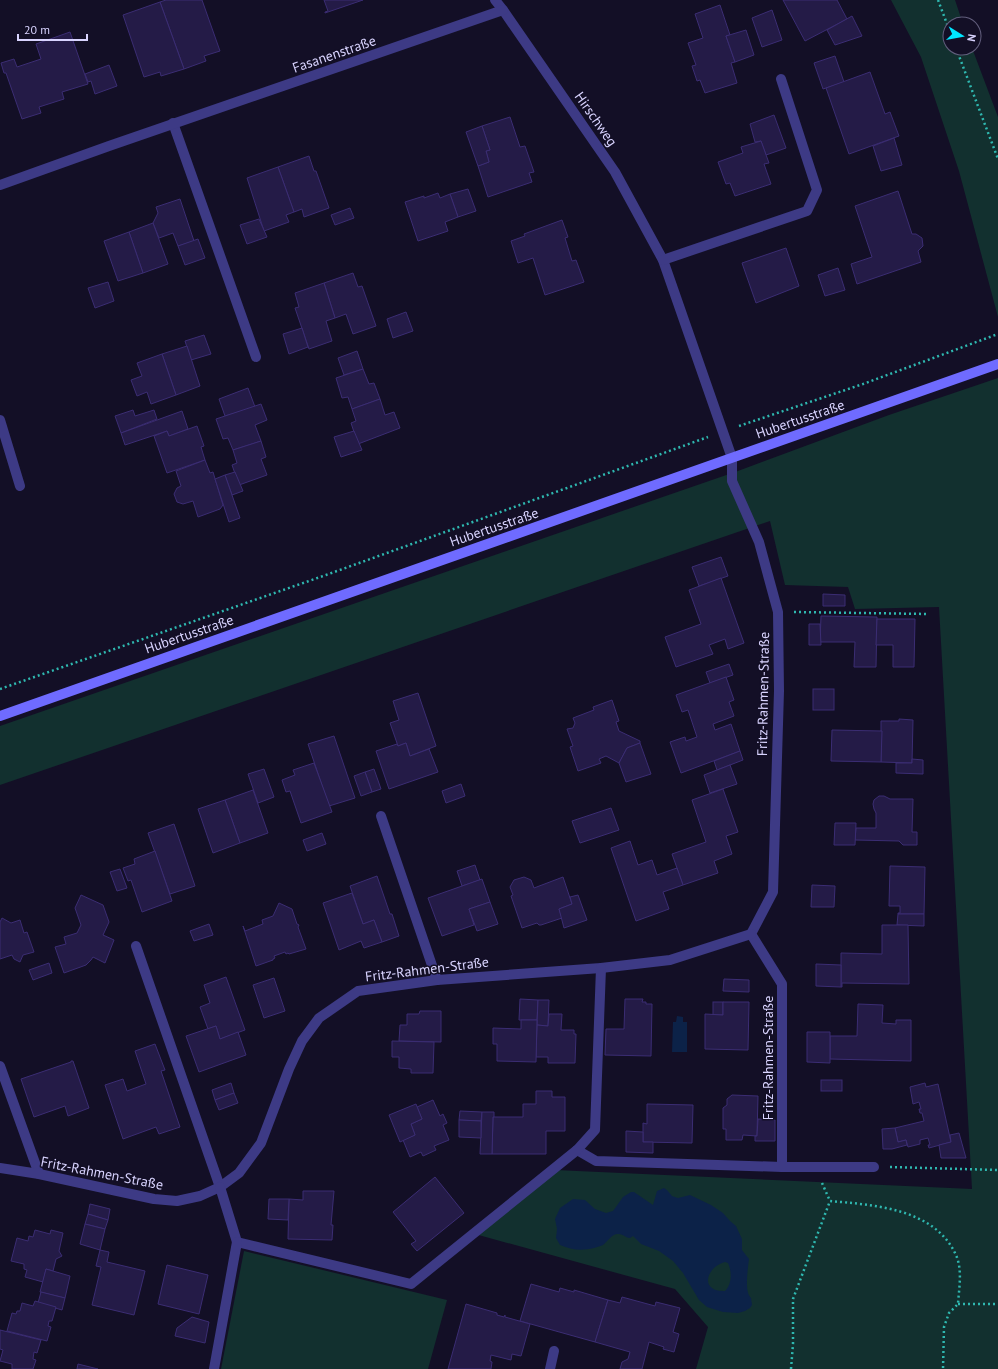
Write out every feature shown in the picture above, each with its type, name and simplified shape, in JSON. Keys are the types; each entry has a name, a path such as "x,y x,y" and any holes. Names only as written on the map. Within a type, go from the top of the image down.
{"main road":[{"name":"Hubertusstraße","path":"0,716 998,364"}],"street":[{"name":"Hirschweg","path":"495,0 615,172 663,260 732,458"},
{"name":"Fasanenstraße","path":"0,185 173,123 503,10"},
{"path":"663,260 807,211 817,190 781,79"},
{"path":"173,123 256,357"},
{"path":"0,420 20,486"},
{"name":"Fritz-Rahmen-Straße","path":"0,1168 39,1174 154,1199 177,1201 200,1196 220,1187 239,1173 261,1143 289,1069 302,1041 319,1018 358,991 437,980 601,968 670,960 751,934 773,892 779,691 778,612 759,542 732,481 732,458"},
{"path":"381,816 437,980"},
{"name":"Fritz-Rahmen-Straße","path":"751,934 782,984 782,1167"},
{"path":"136,946 220,1187 237,1242 214,1369"},
{"path":"237,1242 411,1284 577,1150 595,1130 601,968"},
{"path":"0,1066 39,1174"},
{"path":"577,1150 596,1161 782,1167 874,1167"},
{"path":"550,1369 554,1351"}],"path":[{"path":"938,0 944,16"},
{"path":"959,56 998,159"},
{"path":"0,689 334,572 723,431 863,384 998,334"},
{"path":"778,612 929,614"},
{"path":"874,1167 998,1170"},
{"path":"791,1369 794,1299 830,1200 874,1205 925,1221 942,1235 956,1253 960,1275 958,1304 949,1313 944,1328 943,1369"},
{"path":"958,1304 998,1304"}],"green space":[{"path":"891,0 955,0 960,16 942,16 942,56 975,56 998,117 998,317 959,171 921,57"},
{"path":"998,378 998,1369 696,1369 708,1327 675,1289 475,1234 555,1170 972,1189 939,607 855,609 848,587 785,585 770,521 0,785 0,726 738,471 889,415"},
{"path":"244,1251 447,1300 428,1369 221,1369"}],"water":[{"path":"677,1016 683,1017 683,1022 687,1022 687,1052 672,1052 673,1022 676,1022"},
{"path":"664,1188 672,1196 678,1198 690,1195 711,1205 723,1213 736,1226 742,1239 742,1250 749,1259 747,1285 752,1305 750,1308 738,1313 723,1312 707,1307 699,1300 683,1273 673,1261 659,1251 641,1244 633,1236 629,1238 617,1234 612,1236 602,1245 585,1250 573,1249 560,1245 556,1238 557,1229 555,1219 560,1208 573,1199 585,1200 595,1209 606,1213 613,1211 623,1197 631,1192 634,1192 653,1205 657,1191","holes":["725,1262 728,1263 731,1278 725,1291 711,1288 708,1279 713,1269"]}],"building":[{"path":"166,0 202,0 220,51 204,56 206,61 184,69 160,2"},
{"path":"324,0 363,0 325,13 328,11"},
{"path":"783,0 837,0 847,19 805,41"},
{"path":"160,2 184,69 161,76 160,72 144,77 123,15"},
{"path":"720,5 730,35 726,36 735,62 731,63 737,83 705,93 700,80 697,81 692,66 696,65 688,43 703,38 695,14"},
{"path":"772,10 782,40 762,47 752,18"},
{"path":"852,16 862,36 835,45 827,30"},
{"path":"746,30 754,55 735,62 726,36"},
{"path":"70,32 88,84 62,92 64,99 39,107 41,113 22,119 1,63 14,59 17,67 41,59 36,44"},
{"path":"835,56 844,82 823,89 814,63"},
{"path":"109,65 117,86 95,94 91,81 88,82 85,74"},
{"path":"870,72 885,114 890,112 899,136 849,154 826,88"},
{"path":"774,115 786,148 766,155 761,141 755,142 750,124"},
{"path":"510,117 520,147 525,146 534,172 529,173 532,182 488,197 478,166 489,162 486,151 490,150 482,126"},
{"path":"482,126 490,150 486,151 489,162 478,166 466,132"},
{"path":"894,138 902,165 881,171 873,146"},
{"path":"761,141 769,163 764,164 771,184 735,196 730,183 726,184 718,162 743,153 741,147"},
{"path":"309,156 329,208 304,217 302,209 294,212 278,167"},
{"path":"278,167 294,212 286,215 289,222 264,231 247,178"},
{"path":"468,189 476,211 458,217 450,194"},
{"path":"898,191 912,234 916,234 922,238 923,246 918,251 921,262 857,284 851,264 872,257 855,206"},
{"path":"438,193 440,198 450,194 458,217 445,222 448,231 418,241 405,202"},
{"path":"180,199 194,241 178,246 173,233 159,238 153,223 158,213 156,207"},
{"path":"350,208 354,218 335,225 331,215"},
{"path":"259,219 267,237 247,244 240,225"},
{"path":"562,220 568,237 565,238 572,261 576,260 584,282 545,295 533,258 518,263 511,241 525,236 524,234"},
{"path":"153,223 168,264 143,273 129,232"},
{"path":"129,232 143,273 118,281 104,241"},
{"path":"198,239 205,258 185,265 178,246"},
{"path":"786,248 799,286 756,303 742,263"},
{"path":"838,268 845,290 825,296 818,275"},
{"path":"353,273 358,287 362,286 376,326 353,334 346,314 335,318 324,283"},
{"path":"108,282 114,301 95,308 88,288"},
{"path":"324,283 335,318 326,321 332,341 309,349 295,308 299,307 295,293"},
{"path":"406,312 413,331 393,338 387,319"},
{"path":"302,328 308,347 289,354 283,334"},
{"path":"204,335 211,354 191,360 185,341"},
{"path":"187,346 200,386 176,395 162,354"},
{"path":"357,351 363,369 344,375 338,358"},
{"path":"162,354 176,395 151,404 147,392 137,396 131,380 142,376 137,363"},
{"path":"363,369 369,384 374,383 380,399 352,409 348,397 342,398 336,378"},
{"path":"248,388 255,407 225,416 219,399"},
{"path":"380,399 385,415 394,412 400,428 358,444 351,423 356,421 352,409"},
{"path":"261,404 267,420 255,425 261,441 233,450 228,438 223,439 216,419"},
{"path":"133,410 135,416 154,410 157,419 121,433 115,416"},
{"path":"182,411 188,429 169,436 167,431 125,445 121,433"},
{"path":"197,426 204,446 201,447 205,460 167,473 154,436 167,431 169,436"},
{"path":"354,431 362,450 341,457 334,437"},
{"path":"261,441 266,457 261,459 267,475 239,485 232,465 237,463 233,450"},
{"path":"205,460 210,473 213,472 223,505 220,509 198,517 193,501 183,504 177,502 174,494 177,488 181,486 176,471"},
{"path":"235,472 243,491 232,495 225,475"},
{"path":"225,475 240,518 229,522 215,479"},
{"path":"721,557 728,576 699,586 692,567"},
{"path":"721,578 744,643 728,649 725,639 709,645 713,654 676,667 665,637 701,624 689,590"},
{"path":"823,594 845,595 845,606 823,606"},
{"path":"821,616 877,617 876,667 854,667 855,642 820,642"},
{"path":"877,619 915,619 914,667 893,667 893,645 876,645"},
{"path":"809,624 820,624 821,645 809,645"},
{"path":"729,664 733,675 710,683 706,672"},
{"path":"726,677 734,700 729,702 734,716 713,724 715,730 731,724 740,751 681,773 670,742 685,737 686,741 697,737 688,710 682,712 676,695"},
{"path":"813,689 834,689 834,710 813,710"},
{"path":"418,693 436,746 410,756 406,743 398,746 390,723 399,720 393,701"},
{"path":"612,700 619,721 616,722 619,731 640,741 640,743 627,748 619,763 606,756 599,759 601,763 578,771 570,747 573,746 567,729 573,728 575,723 573,718 594,710 593,707"},
{"path":"899,719 913,720 912,763 881,762 881,721 899,721"},
{"path":"832,730 882,731 881,762 831,761"},
{"path":"334,736 355,798 329,806 308,744"},
{"path":"406,743 410,756 429,749 438,772 389,789 376,751 397,744 398,746"},
{"path":"640,743 651,774 626,782 619,763 627,748"},
{"path":"740,751 743,760 717,770 714,761"},
{"path":"912,759 923,760 923,774 896,773 896,763 912,763"},
{"path":"314,763 332,812 301,823 290,791 286,792 282,780 295,775 293,770"},
{"path":"730,765 737,784 710,793 704,775"},
{"path":"264,769 274,797 258,803 248,774"},
{"path":"374,769 381,789 372,792 365,772"},
{"path":"365,772 372,792 361,796 354,776"},
{"path":"461,784 465,796 446,803 442,791"},
{"path":"723,789 738,832 726,836 732,854 714,861 718,873 683,885 672,854 706,842 692,800"},
{"path":"253,790 268,833 240,843 225,800"},
{"path":"879,796 884,796 890,799 913,799 912,832 917,832 917,845 903,845 899,841 855,840 856,828 876,828 876,813 873,804 874,800"},
{"path":"225,800 240,843 213,853 198,809"},
{"path":"611,808 619,830 580,843 572,821"},
{"path":"835,823 856,823 855,845 834,845"},
{"path":"174,824 195,886 170,894 148,833"},
{"path":"322,833 326,844 307,851 303,840"},
{"path":"630,841 638,865 652,860 657,875 677,868 683,885 663,892 669,909 636,921 611,848"},
{"path":"155,851 172,901 142,912 131,880 128,881 123,868 135,864 134,859"},
{"path":"475,865 480,880 462,886 457,871"},
{"path":"890,866 925,867 924,914 898,914 900,913 900,906 889,906"},
{"path":"120,869 127,888 117,891 110,872"},
{"path":"377,876 399,936 382,942 374,920 363,924 350,886"},
{"path":"524,877 531,880 534,888 563,877 572,904 559,909 562,918 541,925 537,923 522,928 511,896 513,895 510,887 514,880"},
{"path":"482,879 490,902 469,909 474,925 442,936 428,898"},
{"path":"812,885 835,886 834,907 811,907"},
{"path":"352,893 363,924 374,920 382,942 364,948 361,941 339,950 323,903"},
{"path":"81,895 103,905 109,922 103,935 114,940 105,963 93,957 86,965 64,973 55,947 66,944 64,937 77,933 81,925 75,908"},
{"path":"578,895 587,920 564,928 559,909 572,904 570,897"},
{"path":"490,902 498,924 477,931 469,909"},
{"path":"279,903 292,909 297,924 299,925 298,927 306,949 289,954 286,954 285,952 274,956 275,958 273,960 256,966 243,926 245,931 263,924 262,920 273,916"},
{"path":"898,914 924,914 924,926 897,925"},
{"path":"2,918 11,923 20,920 24,933 27,932 34,952 23,955 20,962 14,959 12,955 0,959 0,922"},
{"path":"209,924 213,935 194,941 190,931"},
{"path":"882,925 908,925 909,984 842,983 841,987 841,953 882,954"},
{"path":"49,963 52,973 33,980 29,970"},
{"path":"816,964 841,965 841,987 816,986"},
{"path":"226,977 245,1030 220,1039 216,1026 208,1029 200,1007 210,1003 204,985"},
{"path":"274,978 285,1011 264,1018 253,985"},
{"path":"724,979 749,980 749,992 723,991"},
{"path":"520,999 538,1000 537,1020 519,1020"},
{"path":"625,999 643,999 642,1002 652,1004 651,1056 605,1055 606,1029 624,1029"},
{"path":"538,1000 549,1000 548,1026 537,1025"},
{"path":"713,1002 723,1002 723,1015 713,1015"},
{"path":"723,1002 749,1002 748,1050 705,1049 705,1014 723,1015"},
{"path":"858,1004 883,1005 882,1023 896,1024 896,1020 911,1020 911,1061 830,1059 830,1036 857,1036"},
{"path":"420,1011 441,1011 441,1042 399,1041 400,1025 407,1025 407,1014 419,1014"},
{"path":"549,1014 562,1014 561,1030 574,1030 574,1034 576,1034 575,1063 548,1063 548,1057 536,1057 537,1025 548,1026"},
{"path":"521,1020 537,1020 536,1062 497,1061 497,1044 493,1044 493,1028 521,1029"},
{"path":"216,1026 220,1039 238,1032 246,1055 199,1072 186,1036"},
{"path":"807,1032 830,1032 830,1063 807,1062"},
{"path":"392,1041 434,1042 433,1073 411,1073 411,1069 399,1068 399,1057 392,1057"},
{"path":"155,1044 165,1070 161,1071 180,1127 159,1134 156,1127 123,1139 105,1085 123,1079 127,1091 146,1084 135,1051"},
{"path":"73,1061 89,1108 68,1116 65,1106 34,1117 21,1079"},
{"path":"821,1080 842,1080 842,1091 821,1091"},
{"path":"231,1083 234,1093 215,1100 212,1090"},
{"path":"925,1083 926,1087 938,1084 951,1142 929,1148 928,1145 930,1145 928,1138 920,1140 920,1144 908,1147 906,1140 898,1142 895,1128 924,1121 922,1113 920,1113 919,1109 921,1109 919,1102 913,1104 910,1087"},
{"path":"536,1091 552,1091 552,1097 565,1097 565,1131 546,1131 546,1154 492,1154 493,1117 523,1117 523,1104 536,1104"},
{"path":"234,1093 238,1103 219,1110 215,1100"},
{"path":"732,1095 758,1096 757,1136 743,1135 742,1140 726,1140 726,1129 723,1129 723,1108 727,1105 727,1099"},
{"path":"433,1100 440,1116 443,1114 447,1123 443,1125 449,1140 434,1146 436,1150 423,1156 421,1152 410,1157 403,1140 415,1135 411,1124 422,1119 417,1107"},
{"path":"416,1104 422,1119 411,1124 415,1135 400,1142 389,1115"},
{"path":"647,1104 693,1105 692,1143 643,1142 643,1123 647,1124"},
{"path":"460,1111 482,1112 481,1121 459,1120"},
{"path":"482,1112 494,1112 492,1154 480,1154"},
{"path":"758,1119 775,1120 775,1141 755,1141 755,1136 757,1136"},
{"path":"459,1120 481,1121 481,1138 459,1137"},
{"path":"895,1128 898,1142 906,1140 907,1145 892,1149 883,1149 882,1129"},
{"path":"626,1131 643,1132 643,1142 653,1142 653,1153 626,1152"},
{"path":"959,1133 966,1158 941,1158 939,1145 951,1142 950,1135"},
{"path":"435,1177 464,1213 417,1251 411,1244 416,1241 393,1212"},
{"path":"303,1191 334,1191 331,1225 333,1225 332,1240 288,1239 289,1199 303,1200"},
{"path":"269,1199 289,1199 288,1220 268,1219"},
{"path":"90,1204 110,1209 108,1220 88,1214"},
{"path":"88,1214 108,1220 105,1229 85,1224"},
{"path":"85,1224 105,1229 100,1250 80,1244"},
{"path":"35,1230 50,1234 51,1230 63,1233 59,1251 62,1256 56,1259 53,1271 46,1269 43,1282 25,1277 27,1270 24,1269 24,1264 11,1261 17,1238 28,1241 29,1236 33,1237"},
{"path":"100,1250 109,1252 107,1262 145,1271 134,1315 92,1305 101,1267 96,1266"},
{"path":"167,1265 208,1275 199,1314 158,1304"},
{"path":"46,1269 70,1276 65,1298 40,1292"},
{"path":"531,1284 559,1292 560,1288 574,1292 574,1290 608,1300 595,1342 520,1321"},
{"path":"41,1292 65,1298 62,1310 38,1303"},
{"path":"622,1297 655,1306 656,1302 680,1308 673,1332 679,1334 674,1352 663,1349 664,1347 649,1342 642,1369 620,1369 622,1362 628,1359 630,1352 595,1342 608,1300 620,1303"},
{"path":"35,1301 56,1307 52,1321 49,1321 48,1326 51,1327 47,1341 7,1331 12,1313 16,1314 17,1311 20,1311 22,1303 33,1306"},
{"path":"466,1304 497,1313 497,1315 504,1317 505,1315 505,1317 530,1324 521,1356 512,1354 511,1360 491,1355 491,1369 448,1369"},
{"path":"192,1317 209,1322 205,1343 175,1336 177,1328"},
{"path":"0,1330 41,1340 37,1353 34,1352 33,1359 36,1360 33,1369 12,1369 12,1364 0,1361 3,1350 0,1349"},
{"path":"78,1364 98,1369 77,1369"}]}
